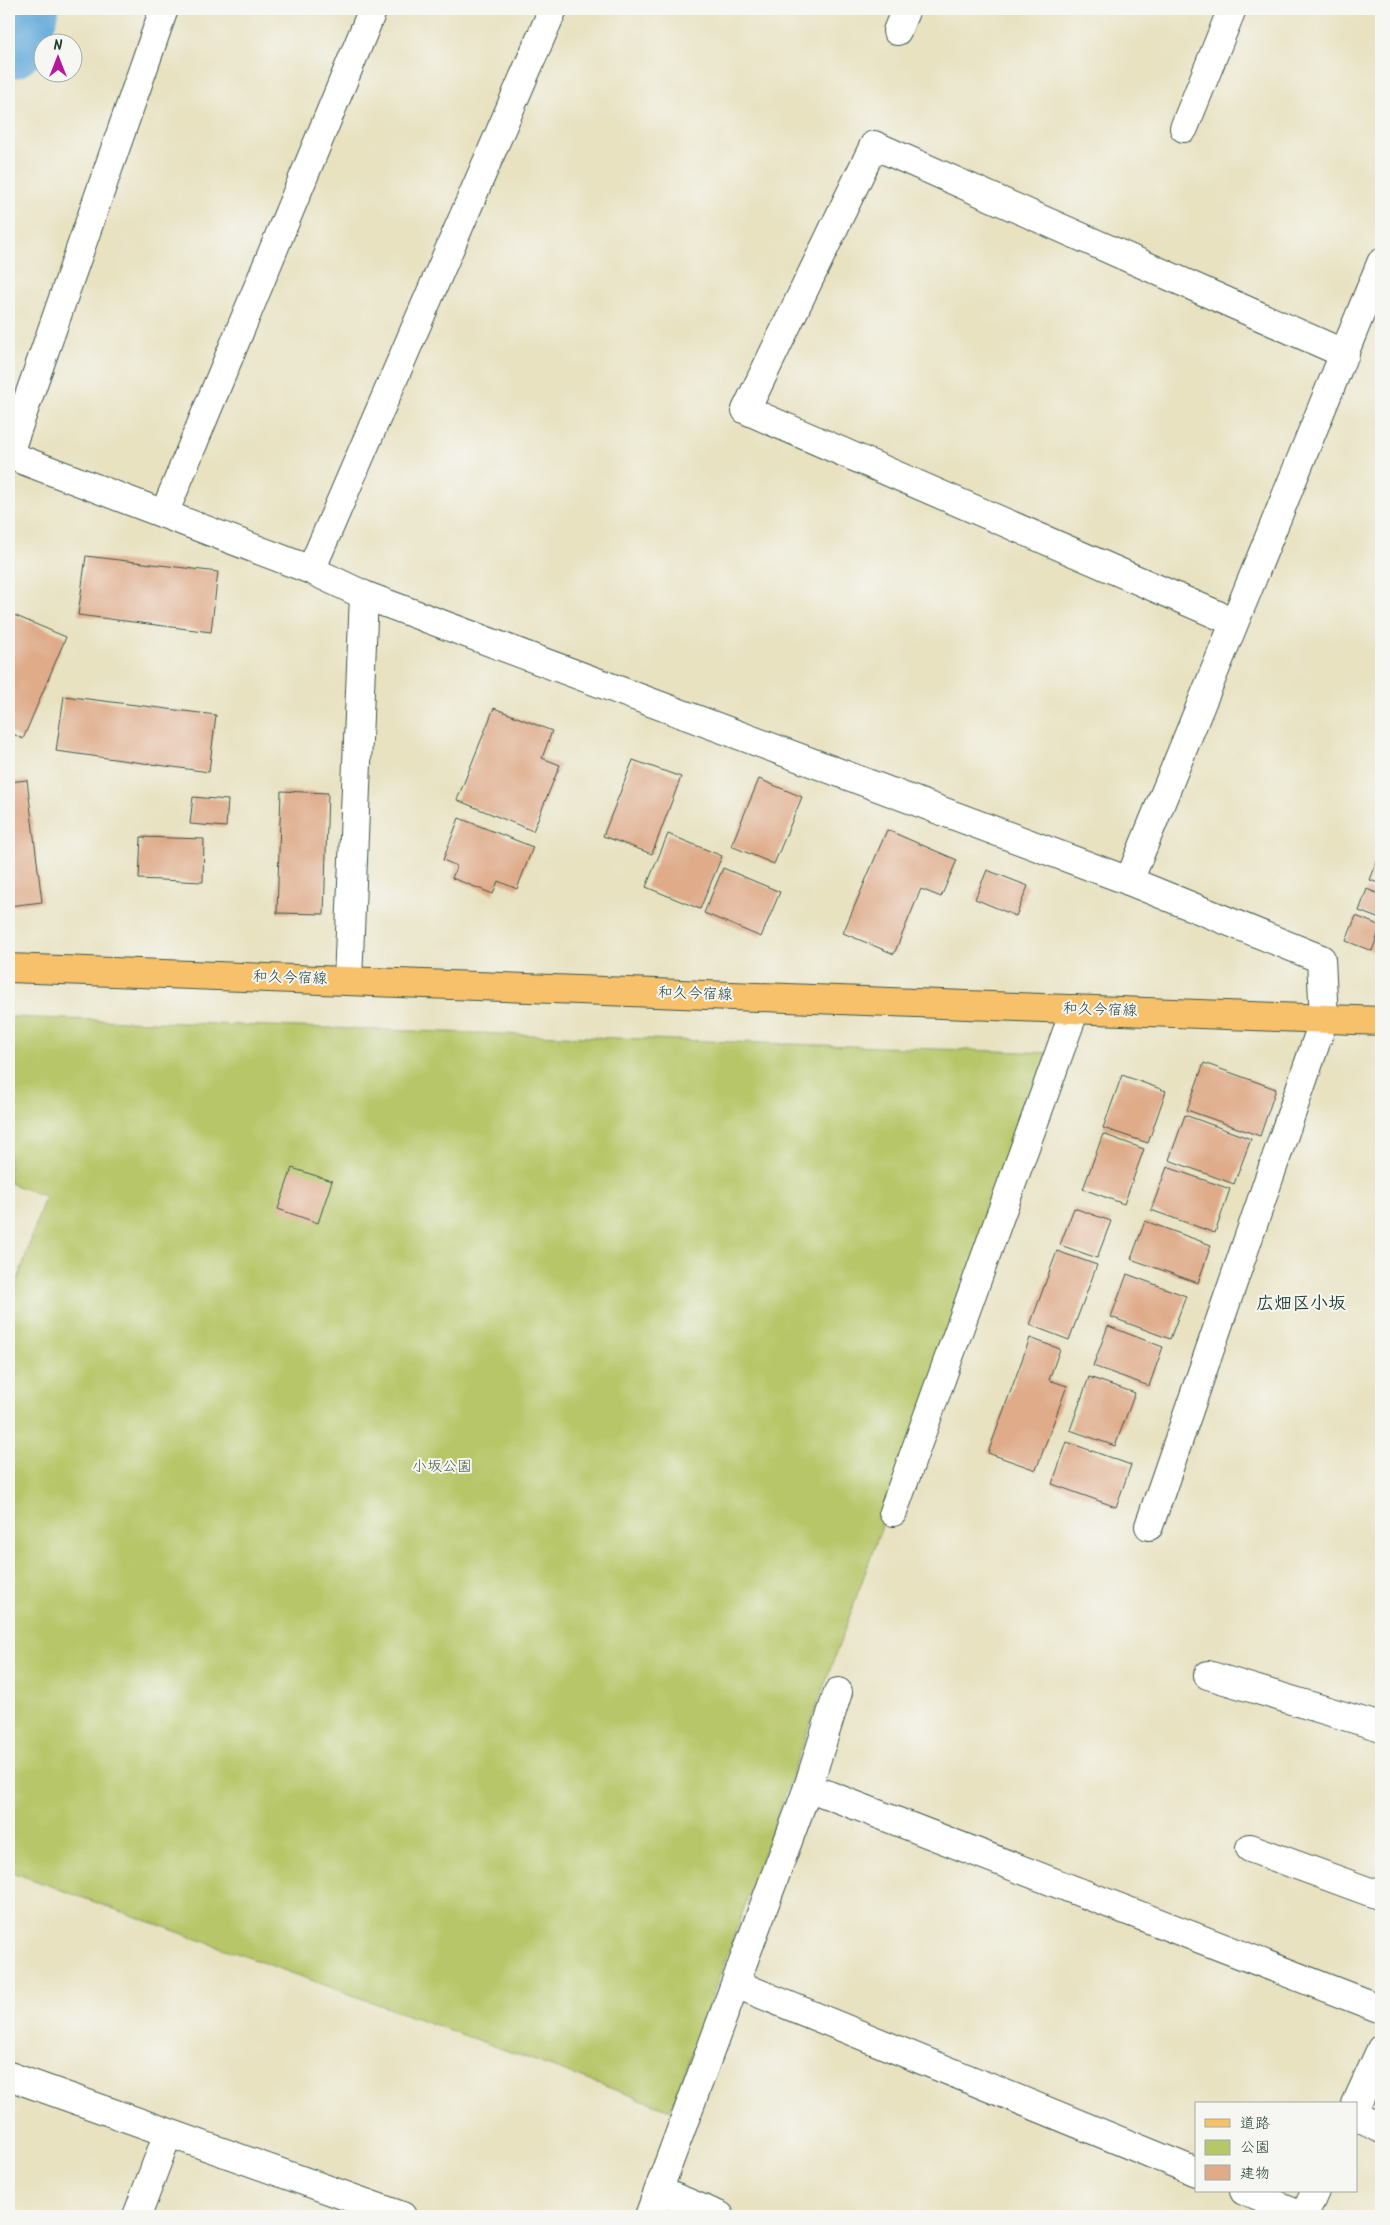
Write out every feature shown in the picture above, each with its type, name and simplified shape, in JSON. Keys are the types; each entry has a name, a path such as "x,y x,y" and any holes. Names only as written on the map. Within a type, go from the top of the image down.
{"main road":[{"name":"和久今宿線","path":"9,968 1381,1021"}],"street":[{"path":"164,9 9,454 311,570 364,595 1129,881 1321,959 1324,1019 1148,1526"},
{"path":"164,514 374,9"},
{"path":"311,570 553,9"},
{"path":"1184,128 1232,9"},
{"path":"1234,622 746,410 874,146 1345,354"},
{"path":"1129,881 1381,263"},
{"path":"348,980 364,595"},
{"path":"893,1512 1075,1008"},
{"path":"1208,1675 1381,1727"},
{"path":"649,2216 808,1786 838,1692"},
{"path":"808,1786 1381,2009"},
{"path":"1250,1848 1381,1896"},
{"path":"736,1984 1195,2172"},
{"path":"1357,2102 1381,2049"},
{"path":"9,2076 402,2216"},
{"path":"1358,2116 1381,2129"},
{"path":"137,2216 168,2133"},
{"path":"659,2191 720,2216"},
{"path":"1246,2192 1304,2216 1315,2192"}],"green space":[{"name":"小坂公園","path":"9,1017 1053,1053 671,2110 9,1871 9,1308 45,1196 9,1183"}],"building":[{"path":"86,556 218,572 211,632 78,615"},
{"path":"9,613 66,637 23,739 9,732"},
{"path":"64,696 216,715 209,772 56,751"},
{"path":"494,708 552,731 542,758 560,765 533,831 457,800"},
{"path":"633,760 681,777 652,854 603,836"},
{"path":"759,779 802,797 774,864 731,846"},
{"path":"27,780 42,902 9,906 9,782"},
{"path":"281,791 328,793 324,914 277,913"},
{"path":"193,797 228,800 226,827 190,824"},
{"path":"459,818 533,847 517,889 498,881 493,894 452,878 457,866 443,860"},
{"path":"887,830 957,860 941,897 921,889 894,954 843,933"},
{"path":"668,834 722,856 700,909 646,887"},
{"path":"141,837 204,839 203,882 139,879"},
{"path":"1381,851 1381,884 1370,880"},
{"path":"723,868 780,892 761,937 704,913"},
{"path":"987,870 1028,886 1016,916 975,899"},
{"path":"1367,889 1381,895 1380,919 1359,911"},
{"path":"1356,916 1381,926 1372,951 1346,941"},
{"path":"1204,1063 1276,1089 1260,1136 1187,1110"},
{"path":"1122,1075 1166,1091 1148,1143 1103,1128"},
{"path":"1185,1115 1251,1139 1234,1184 1169,1160"},
{"path":"1103,1134 1144,1149 1124,1204 1083,1189"},
{"path":"1167,1167 1230,1189 1215,1233 1151,1210"},
{"path":"292,1168 332,1181 318,1223 278,1209"},
{"path":"1074,1208 1111,1221 1097,1258 1060,1245"},
{"path":"1145,1221 1211,1245 1198,1283 1131,1259"},
{"path":"1057,1251 1097,1265 1069,1340 1030,1325"},
{"path":"1127,1274 1186,1296 1170,1339 1111,1317"},
{"path":"1108,1326 1163,1347 1149,1386 1093,1366"},
{"path":"1030,1338 1060,1349 1049,1380 1067,1386 1036,1470 988,1453"},
{"path":"1089,1377 1135,1393 1115,1446 1070,1430"},
{"path":"1067,1442 1131,1465 1116,1507 1052,1484"}],"waterway":[{"path":"9,42 22,9"}],"district":[{"name":"広畑区小坂","path":"1301,1304"}]}
